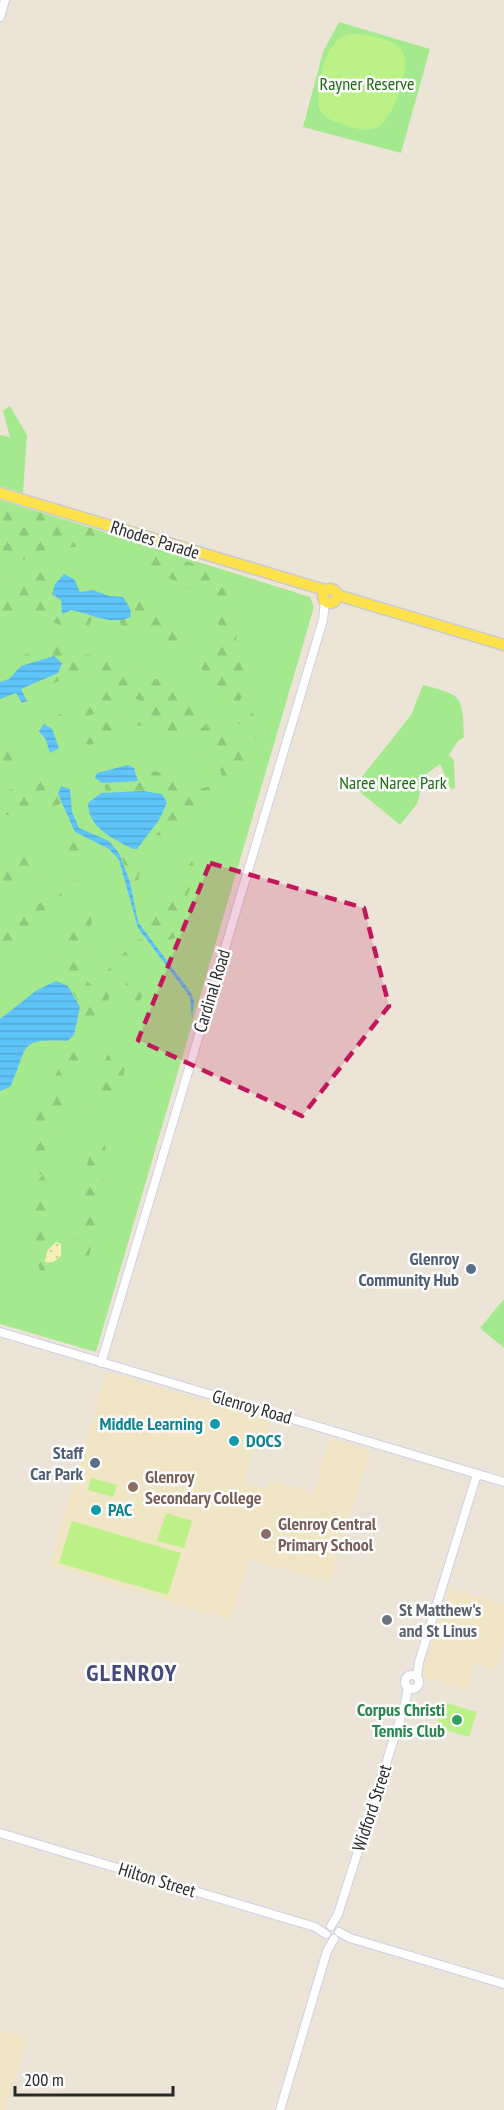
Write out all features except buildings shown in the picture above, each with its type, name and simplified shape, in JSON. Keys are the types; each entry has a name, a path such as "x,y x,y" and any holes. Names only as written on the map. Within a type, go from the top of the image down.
{"main road":[{"name":"Rhodes Parade","path":"0,493 310,588 329,598 353,600 503,646"}],"street":[{"path":"0,17 5,0"},
{"name":"Cardinal Road","path":"101,1362 329,598"},
{"name":"Glenroy Road","path":"0,1332 504,1482"},
{"name":"Widford Street","path":"280,2110 338,1914 410,1688 418,1685 414,1676 477,1474"},
{"name":"Hilton Street","path":"0,1833 504,1984"}],"highlighted area":[{"path":"210,863 364,908 389,1006 302,1116 138,1040"}],"shaded area":[{"name":"Glenroy Secondary College","path":"107,1372 272,1421 267,1436 258,1434 244,1482 264,1489 272,1481 314,1493 330,1438 370,1450 329,1582 249,1559 231,1620 49,1566"},
{"path":"450,1588 504,1604 504,1641 495,1669 475,1664 467,1690 425,1678 422,1673"},
{"path":"0,2030 27,2038 5,2110 0,2110"}],"green space":[{"name":"Rayner Reserve","path":"339,22 430,49 401,153 303,127 323,52"},
{"path":"349,34 369,35 384,39 401,49 404,56 403,78 395,104 389,115 376,128 364,130 333,121 319,108 321,76 328,54 340,38"},
{"path":"10,406 27,435 23,493 0,486 0,435 10,437 3,411"},
{"path":"0,500 310,597 314,607 96,1352 0,1324"},
{"path":"0,500 105,532 101,541 96,544 53,550 33,559 16,560 0,554"},
{"path":"156,552 216,570 220,584 231,596 237,626 236,649 250,679 250,686 240,700 268,730 267,741 261,743 238,723 202,669 200,661 219,631 217,608 191,589 151,569 150,562"},
{"path":"46,565 64,570 55,584 55,597 62,600 69,611 93,616 89,625 71,627 22,614 0,621 0,582 27,578 37,567"},
{"path":"138,595 158,603 165,611 169,621 185,632 184,645 176,649 151,634 122,628 119,620 131,616 130,602"},
{"path":"12,643 19,647 20,654 0,662 0,645"},
{"path":"56,645 135,670 177,689 191,700 198,711 175,738 148,724 116,730 102,741 88,745 85,743 91,731 104,723 133,714 138,710 139,700 135,699 62,725 53,724 54,717 94,704 103,694 103,689 95,680 76,675 25,697 21,689 47,679 54,656 21,666 19,658 26,654 44,652"},
{"name":"Naree Naree Park","path":"423,685 446,691 458,699 463,713 464,737 458,741 449,755 454,760 455,788 451,789 440,764 424,776 417,804 400,825 354,787 411,715"},
{"path":"207,723 218,725 246,749 245,761 222,794 177,823 139,874 135,893 132,896 122,857 141,856 184,799 222,780 216,763 193,742 196,733"},
{"path":"11,739 19,757 15,767 0,773 0,740"},
{"path":"146,767 179,781 182,790 179,795 167,799 165,796 143,791 105,793 105,785 135,781 138,776 135,772"},
{"path":"43,780 59,787 62,803 52,808 0,816 0,794 24,784"},
{"path":"66,837 84,851 82,854 67,857 61,840"},
{"path":"15,851 38,857 44,869 30,877 0,883 0,853"},
{"path":"195,858 203,861 184,902 175,938 166,940 157,937 142,926 142,919 154,913 169,892 186,878 187,867"},
{"path":"75,879 82,886 70,904 45,924 26,931 7,950 0,953 0,917 58,896"},
{"path":"87,913 92,916 91,928 96,934 79,964 84,979 94,987 117,959 138,940 142,939 148,949 140,960 125,965 102,1012 92,1022 84,1020 79,1002 64,977 61,960 61,944"},
{"path":"136,971 143,973 144,993 136,1003 125,1002 122,996 127,980"},
{"path":"77,1042 82,1045 83,1052 71,1076 60,1121 51,1137 47,1224 52,1242 44,1258 49,1265 47,1271 40,1271 36,1259 31,1195 34,1186 42,1176 41,1174 32,1175 34,1129 32,1125 22,1123 20,1119 23,1114 45,1098 70,1044"},
{"path":"116,1047 128,1051 123,1079 111,1106 105,1112 97,1114 94,1111 100,1075 107,1057"},
{"path":"98,1143 105,1145 106,1152 96,1232 88,1259 78,1263 75,1257 89,1152"},
{"path":"504,1299 504,1348 480,1328"},
{"path":"91,1478 117,1485 113,1497 88,1490"},
{"path":"166,1513 192,1521 184,1548 157,1541"},
{"path":"72,1521 181,1553 168,1595 59,1563"},
{"name":"Corpus Christi Tennis Club","path":"443,1702 477,1712 469,1737 436,1727"}],"sand":[{"path":"56,1242 61,1244 61,1256 52,1263 45,1262 47,1251"}],"water":[{"path":"64,574 74,579 80,592 93,590 109,596 123,597 130,608 131,617 108,620 71,610 62,614 61,600 52,594 55,584"},
{"path":"54,656 62,663 58,673 21,689 27,701 22,703 16,693 0,699 0,682 9,679 21,666"},
{"path":"44,724 52,729 59,748 50,753 46,740 39,731"},
{"path":"128,765 134,768 138,781 102,783 95,778 97,773"},
{"path":"61,786 70,789 72,812 79,828 109,841 119,853 130,882 138,922 191,993 194,1001 192,1019 190,997 138,928 119,860 109,849 75,832 58,794"},
{"path":"143,791 162,794 167,803 159,820 137,849 133,849 110,837 97,826 89,812 88,803 101,793"},
{"path":"56,981 68,986 80,1007 74,1035 67,1041 39,1041 31,1044 26,1048 10,1087 0,1091 0,1019 37,990"}],"place":[{"name":"Glenroy Community Hub","path":"471,1269"},
{"name":"Middle Learning","path":"215,1424"},
{"name":"DOCS","path":"234,1441"},
{"name":"Staff Car Park","path":"95,1463"},
{"name":"Glenroy Secondary College","path":"133,1487"},
{"name":"PAC","path":"96,1510"},
{"name":"Glenroy Central Primary School","path":"266,1534"},
{"name":"St Matthew's and St Linus","path":"387,1620"},
{"name":"Corpus Christi Tennis Club","path":"457,1720"}],"district":[{"name":"GLENROY","path":"132,1673"}]}
